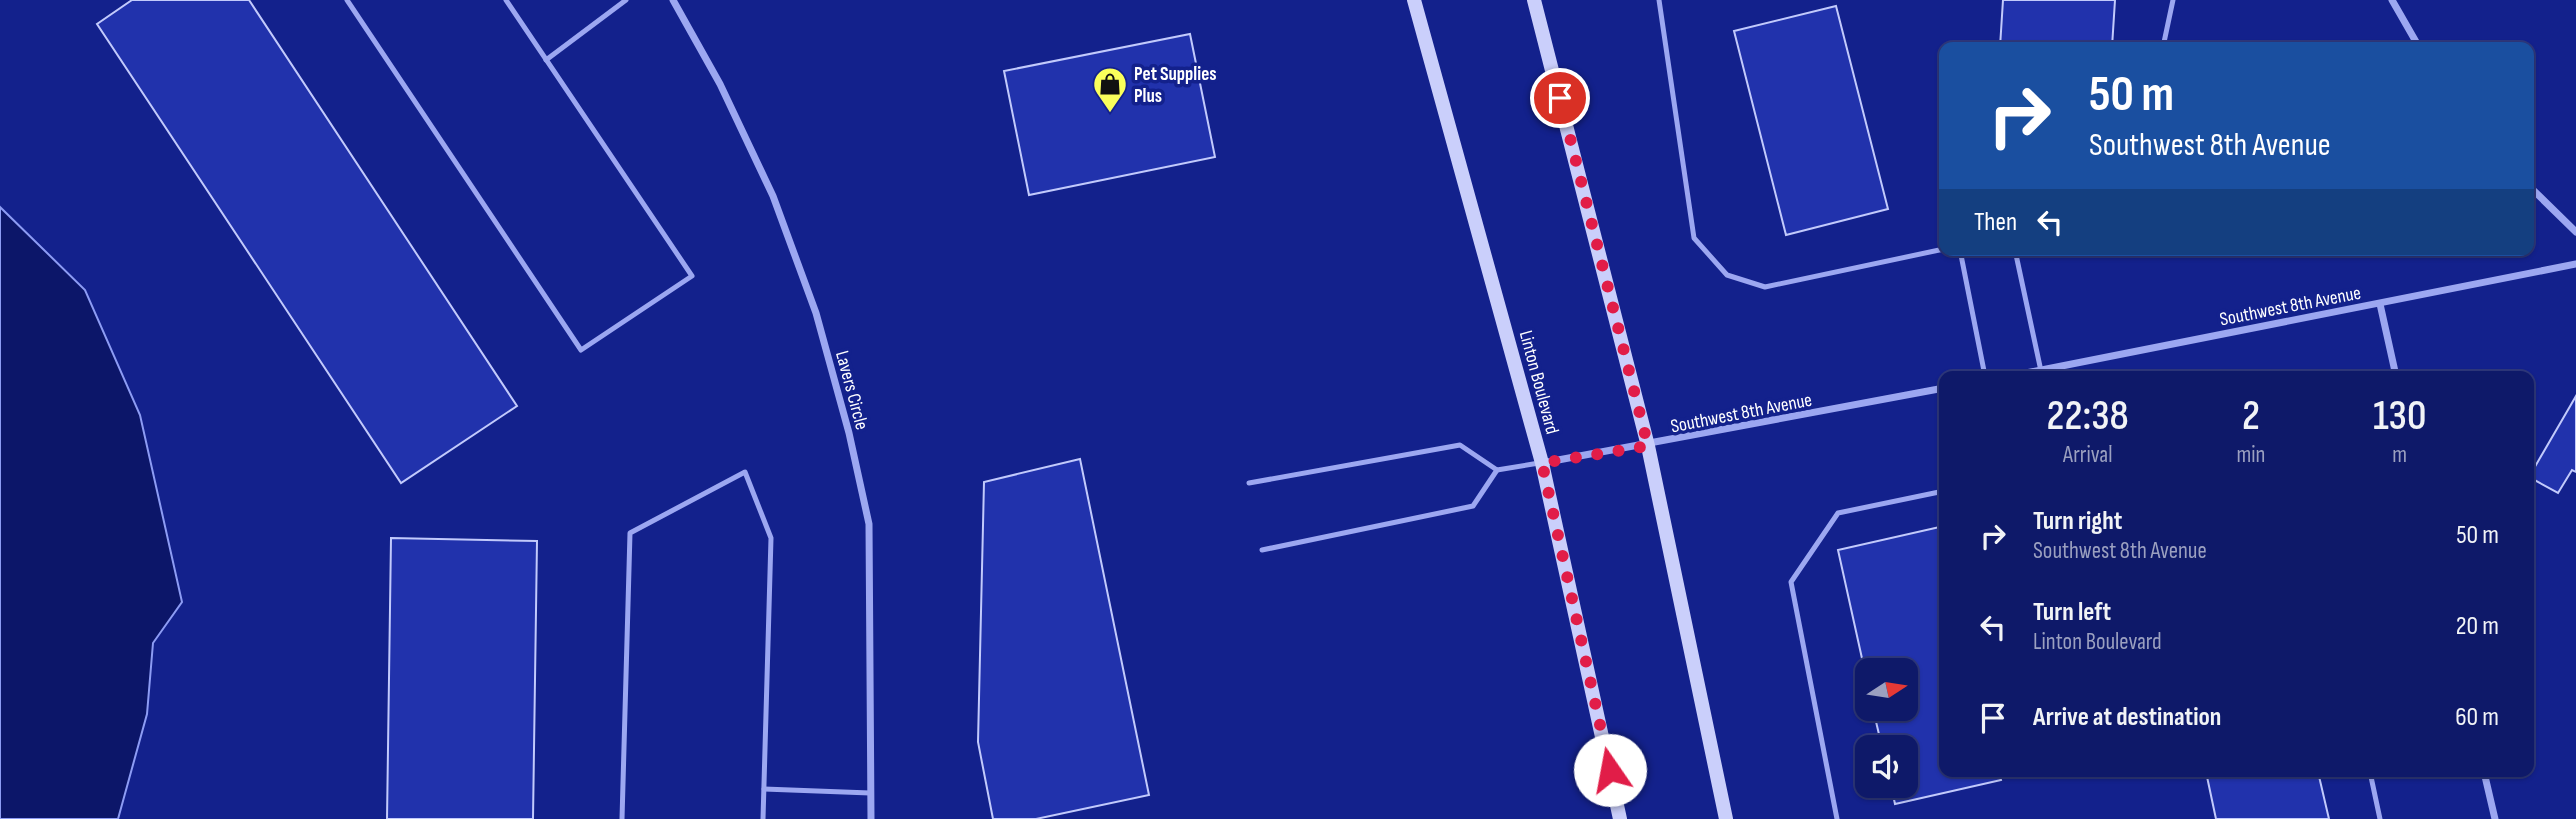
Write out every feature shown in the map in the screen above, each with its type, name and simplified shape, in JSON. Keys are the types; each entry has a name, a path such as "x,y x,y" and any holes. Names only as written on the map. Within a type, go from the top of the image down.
{"main road":[{"name":"Linton Boulevard","path":"1414,0 1542,463 1620,819"},
{"path":"1534,0 1648,446 1726,819"}],"street":[{"name":"Lavers Circle","path":"673,0 720,83 773,196 816,313 849,433 869,524 871,819"},
{"path":"2392,0 2416,42"},
{"path":"2534,191 2576,232"},
{"name":"Southwest 8th Avenue","path":"2041,371 2576,264"},
{"path":"2380,304 2395,371"},
{"name":"Southwest 8th Avenue","path":"1542,463 1648,446 1939,389"},
{"path":"2485,777 2495,819"}],"lane":[{"path":"347,0 581,350 692,276 506,0"},
{"path":"546,60 626,0"},
{"path":"1659,0 1694,238 1727,275 1765,287 1939,250"},
{"path":"2164,42 2174,0"},
{"path":"1961,256 1984,371"},
{"path":"2016,256 2041,371"},
{"path":"1249,483 1460,445 1497,470 1542,463"},
{"path":"1262,550 1473,506 1497,470"},
{"path":"622,819 630,533 745,472 771,538 763,819"},
{"path":"1837,819 1790,582 1838,513 1939,492"},
{"path":"2371,777 2380,819"},
{"path":"764,789 870,793"}],"shaded area":[{"path":"0,207 85,290 140,415 182,602 153,643 147,714 118,819 0,819"}],"building":[{"path":"132,0 249,0 517,406 401,483 97,24"},
{"path":"2003,0 2115,0 2112,42 2000,42"},
{"path":"1836,6 1888,209 1786,235 1734,31"},
{"name":"Pet Supplies Plus","path":"1190,34 1215,157 1029,195 1004,71"},
{"path":"2576,396 2576,472 2572,470 2558,493 2534,480 2534,468"},
{"path":"1080,459 1149,795 1036,819 993,819 978,742 984,482"},
{"path":"1939,527 1939,777 2000,777 2001,780 1895,804 1894,798 1918,798 1918,735 1879,735 1876,721 1918,721 1918,658 1862,658 1838,550"},
{"path":"391,538 537,541 533,819 387,819"},
{"path":"2207,777 2319,777 2329,819 2216,819"}],"place":[{"name":"Pet Supplies Plus","path":"1110,114"}],"route":[{"path":"1560,98 1648,446 1542,463 1610,770"}]}
